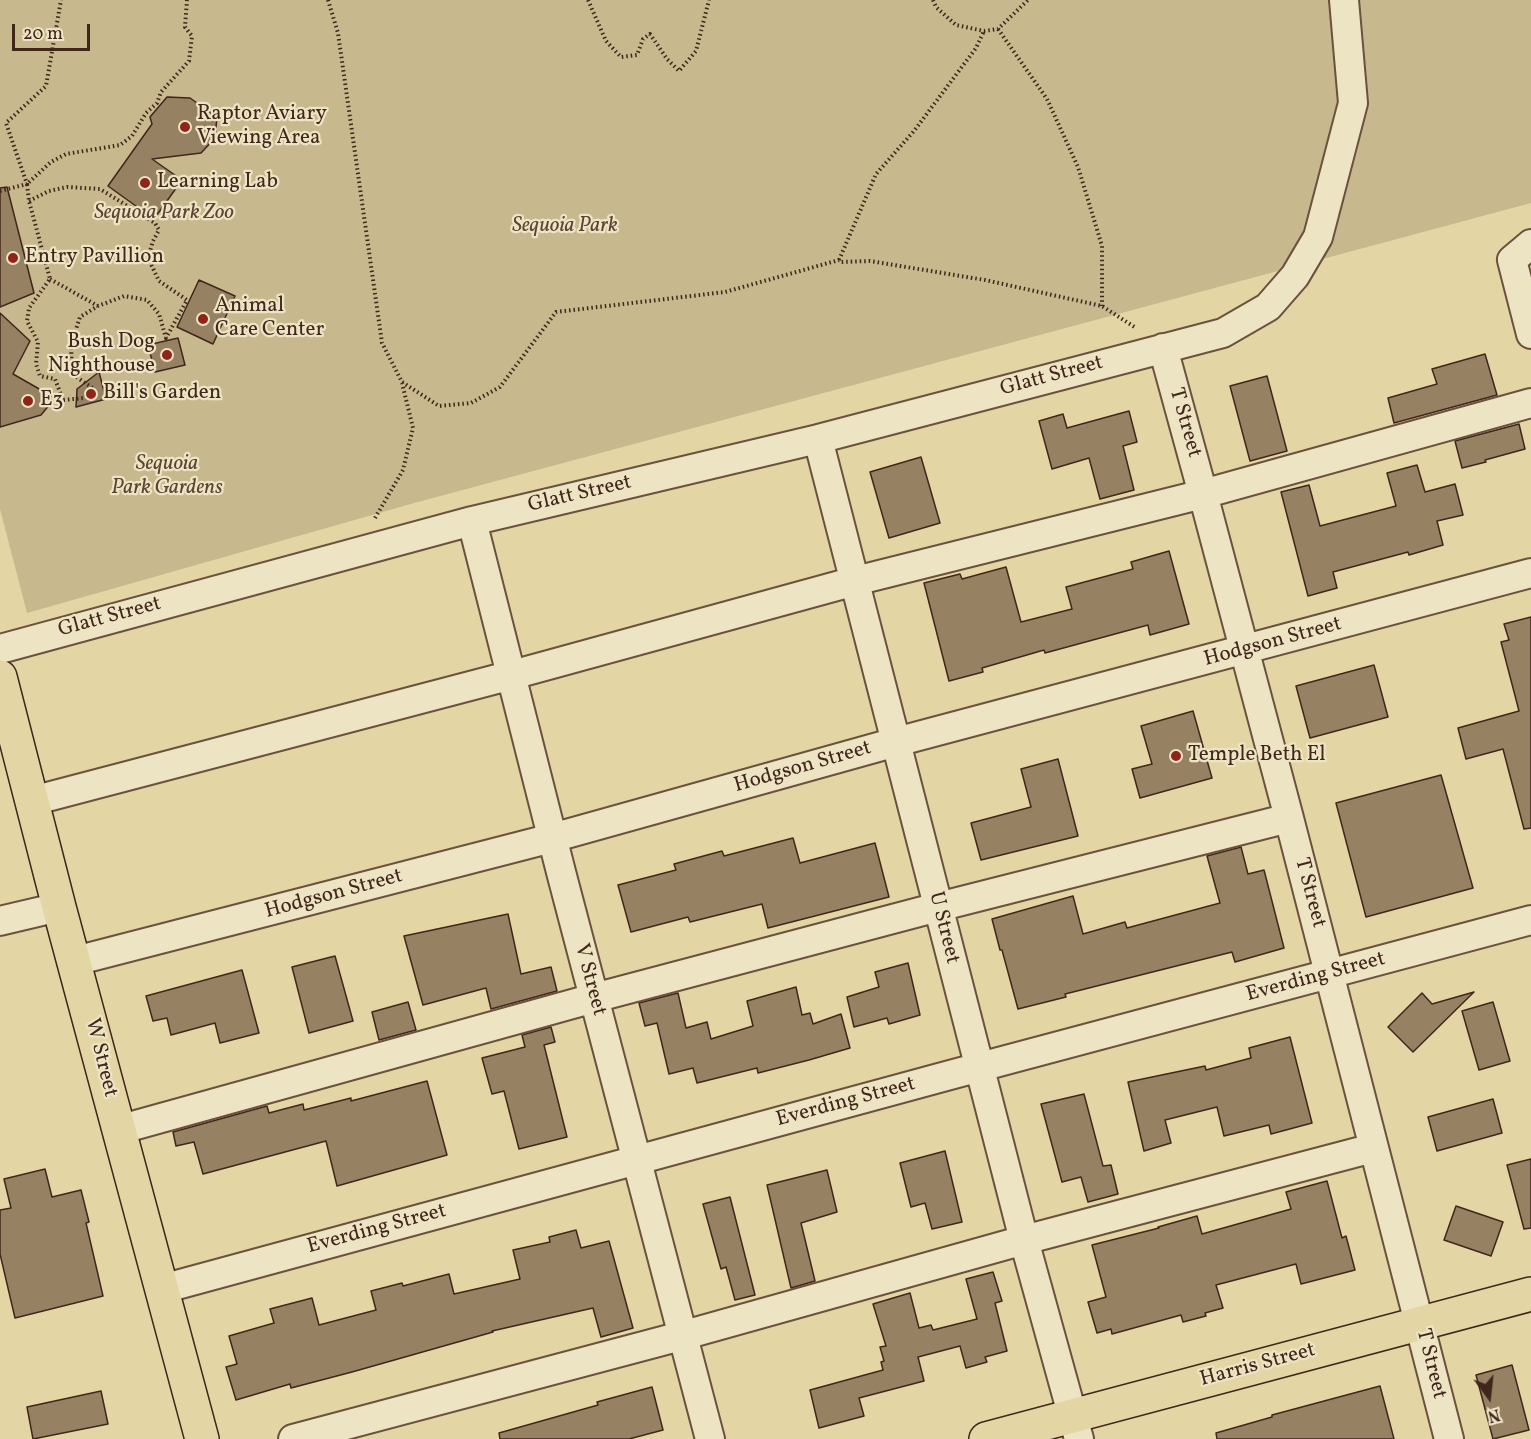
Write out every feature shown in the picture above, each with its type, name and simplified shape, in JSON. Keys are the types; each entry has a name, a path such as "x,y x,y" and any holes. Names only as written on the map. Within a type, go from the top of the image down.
{"main road":[{"name":"W Street","path":"0,677 118,1130 202,1439"},
{"name":"Harris Street","path":"986,1439 1076,1427 1419,1323 1531,1294"}],"street":[{"name":"Glatt Street","path":"0,649 472,521 818,439 1223,333 1268,307 1295,276 1318,237 1353,103 1344,0"},
{"path":"1531,244 1512,260 1531,334"},
{"name":"T Street","path":"1162,348 1289,818 1449,1439"},
{"path":"32,801 512,675 855,581 1203,494 1531,403"},
{"name":"U Street","path":"818,439 1024,1240 1076,1427"},
{"name":"V Street","path":"472,521 552,838 710,1439"},
{"name":"Hodgson Street","path":"75,961 552,838 896,742 1531,573"},
{"path":"118,1130 594,998 938,907 1289,818"},
{"path":"0,921 59,907"},
{"name":"Everding Street","path":"162,1289 1531,920"},
{"path":"293,1439 1024,1240 1373,1148"}],"path":[{"path":"61,0 46,86 6,123 27,184 29,201 50,279 98,306"},
{"path":"0,191 27,184 51,162 66,154 120,145 132,136 146,113 157,103 161,92 189,61 192,36 185,27 187,0"},
{"path":"328,0 338,33 382,343 402,382 413,428 403,470 356,551"},
{"path":"588,0 606,41 621,57 637,55 643,39 650,34 667,59 679,71 696,51 709,0"},
{"path":"933,0 936,7 956,25 984,31 998,29 1028,0"},
{"path":"998,29 1047,99 1078,167 1102,246 1102,306"},
{"path":"839,260 876,174 914,131 976,48 984,31"},
{"path":"29,201 49,191 67,187 100,189 155,223 159,230 148,258 159,281 187,300 166,338 159,314 147,300 124,296 98,306 80,317 71,345 72,374 94,389 84,398 63,400 55,379 40,376 36,364 38,342 27,321 29,308 50,279"},
{"path":"402,382 439,406 471,403 500,387 556,312 725,292 839,260 841,262 870,261 985,280 1102,306 1162,348"}],"green space":[{"name":"Sequoia Park","path":"0,0 1531,0 1531,203 418,502 27,613 0,509"}],"building":[{"path":"167,97 190,98 217,117 215,138 201,153 152,159 182,180 154,219 108,186 152,124 150,117"},
{"name":"Entry Pavillion","path":"7,187 34,293 0,307 0,188"},
{"name":"Animal Care Center","path":"199,280 235,296 213,344 177,327"},
{"path":"0,313 30,341 13,374 55,398 41,415 0,427"},
{"name":"Bush Dog Nighthouse","path":"178,338 185,365 155,372 148,345"},
{"path":"1485,354 1497,395 1394,423 1388,398 1437,384 1432,369"},
{"name":"Bill's Garden","path":"99,372 106,399 76,407 77,389"},
{"path":"1267,376 1287,451 1250,461 1230,386"},
{"path":"1129,411 1137,442 1123,446 1134,490 1100,499 1089,458 1052,469 1039,421 1063,414 1067,428"},
{"path":"1519,424 1525,449 1462,468 1455,441"},
{"path":"921,457 940,523 889,538 870,472"},
{"path":"1417,465 1425,492 1455,484 1463,515 1437,521 1443,545 1333,572 1337,588 1308,596 1281,492 1309,485 1320,526 1396,506 1387,473"},
{"path":"1169,551 1189,624 1150,635 1148,625 1045,653 1044,650 982,668 983,672 949,681 924,583 960,574 962,579 1006,567 1021,622 1072,609 1066,587 1133,569 1131,562"},
{"path":"1531,617 1531,828 1524,829 1503,749 1466,759 1458,728 1519,711 1501,642 1509,640 1504,624"},
{"path":"1374,665 1388,717 1310,738 1296,686"},
{"path":"1193,711 1212,778 1140,798 1132,769 1152,764 1141,726"},
{"path":"1058,759 1078,836 981,860 971,823 1031,807 1021,769"},
{"path":"1441,775 1473,888 1366,917 1336,803"},
{"path":"793,838 800,863 875,843 889,897 768,928 762,904 690,922 688,917 631,932 618,885 676,870 674,864 722,851 724,856"},
{"path":"1241,847 1248,874 1264,870 1284,948 1235,962 1232,952 1065,994 1066,997 1018,1009 992,919 1073,896 1083,934 1125,922 1127,928 1220,903 1207,856"},
{"path":"508,914 521,974 551,967 557,991 491,1009 486,988 423,1005 404,936"},
{"path":"335,956 353,1021 309,1033 292,967"},
{"path":"908,963 920,1015 889,1024 887,1018 854,1027 847,997 879,987 875,972"},
{"path":"242,970 259,1033 220,1043 215,1023 171,1035 167,1018 153,1021 146,996"},
{"path":"796,987 802,1015 810,1013 813,1024 841,1014 850,1048 758,1073 757,1068 697,1083 693,1068 669,1074 657,1023 645,1026 639,1003 678,993 686,1028 707,1022 711,1039 753,1026 747,1001"},
{"path":"1474,992 1413,1052 1388,1027 1422,993 1432,1004"},
{"path":"408,1002 416,1030 379,1040 372,1012"},
{"path":"1493,1002 1510,1061 1479,1070 1462,1011"},
{"path":"551,1027 555,1042 544,1045 567,1137 519,1149 504,1091 492,1094 482,1058 525,1047 522,1035"},
{"path":"1290,1037 1312,1123 1271,1134 1269,1125 1224,1136 1217,1107 1165,1120 1171,1143 1144,1151 1128,1082 1205,1066 1206,1070 1251,1058 1249,1048"},
{"path":"427,1081 447,1155 337,1186 326,1141 203,1174 194,1142 176,1146 173,1132 267,1106 269,1113 303,1104 304,1110 351,1098 351,1101"},
{"path":"1084,1094 1103,1166 1111,1165 1118,1194 1088,1202 1081,1177 1062,1182 1041,1104"},
{"path":"1493,1099 1502,1133 1437,1151 1428,1117"},
{"path":"945,1151 962,1222 932,1229 925,1203 911,1207 900,1163"},
{"path":"1531,1159 1531,1228 1524,1229 1507,1165"},
{"path":"45,1169 52,1197 81,1190 89,1222 86,1223 103,1296 15,1318 0,1254 0,1210 11,1208 4,1179"},
{"path":"827,1170 837,1212 801,1223 815,1281 791,1288 767,1185"},
{"path":"1327,1181 1342,1238 1346,1236 1355,1270 1301,1284 1296,1264 1216,1285 1223,1308 1205,1313 1206,1316 1183,1322 1181,1315 1112,1334 1111,1329 1097,1333 1088,1302 1106,1297 1092,1245 1197,1216 1202,1234 1291,1209 1286,1192"},
{"path":"730,1197 755,1295 735,1300 726,1267 721,1269 703,1204"},
{"path":"1456,1206 1503,1222 1491,1256 1444,1240"},
{"path":"576,1230 581,1248 609,1241 633,1328 601,1337 593,1308 492,1331 352,1372 291,1388 290,1384 236,1400 226,1367 237,1364 229,1336 274,1323 270,1309 312,1298 319,1325 376,1310 371,1291 402,1283 403,1286 449,1274 454,1294 520,1279 513,1250 550,1242 549,1237"},
{"path":"993,1272 1002,1301 995,1303 1007,1351 985,1357 987,1362 966,1368 960,1346 918,1357 924,1381 859,1398 864,1416 819,1428 810,1390 883,1370 881,1362 884,1361 880,1347 886,1346 873,1304 910,1293 919,1328 931,1325 933,1330 977,1319 966,1279"},
{"path":"1512,1365 1529,1430 1493,1439 1476,1375"},
{"path":"1380,1386 1394,1439 1217,1439 1216,1433 1272,1417 1272,1415"},
{"path":"652,1387 663,1430 629,1439 500,1439 499,1433"},
{"path":"101,1391 108,1424 33,1439 27,1407"}],"place":[{"name":"Raptor Aviary Viewing Area","path":"185,127"},
{"name":"Learning Lab","path":"145,183"},
{"name":"Entry Pavillion","path":"13,258"},
{"name":"Animal Care Center","path":"203,319"},
{"name":"Bush Dog Nighthouse","path":"167,355"},
{"name":"Bill's Garden","path":"91,394"},
{"name":"E3","path":"28,401"},
{"name":"Temple Beth El","path":"1176,756"}],"park label":[{"name":"Sequoia Park Zoo","path":"164,214"},
{"name":"Sequoia Park Gardens","path":"167,477"}]}
